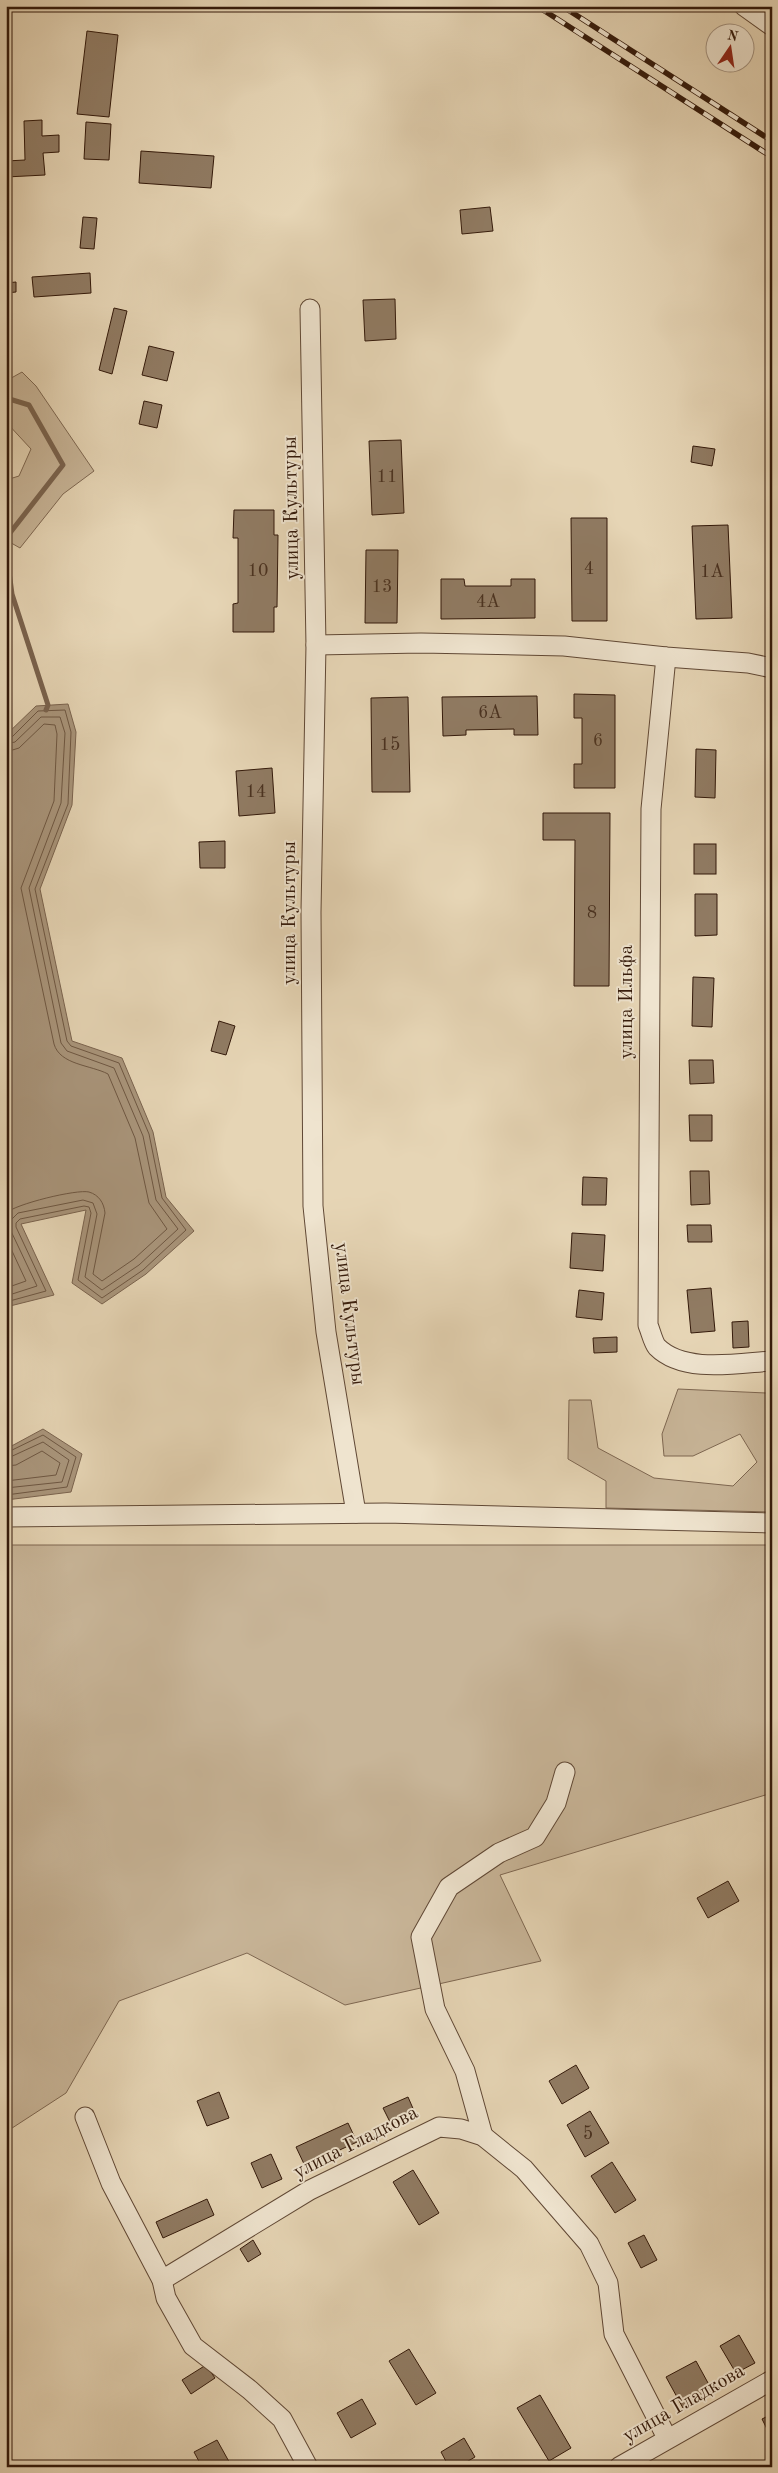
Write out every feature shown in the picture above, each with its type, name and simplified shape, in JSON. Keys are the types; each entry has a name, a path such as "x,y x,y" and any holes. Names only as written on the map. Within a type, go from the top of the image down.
{"street":[{"path":"744,6 772,26"},
{"name":"улица Культуры","path":"310,309 316,645 311,912 313,1206 326,1332 356,1513"},
{"path":"316,645 421,643 564,646 666,657 748,663 772,668"},
{"name":"улица Ильфа","path":"666,657 650,810 648,1326 656,1346 674,1358 694,1364 772,1361"},
{"path":"6,1516 356,1513 772,1523"},
{"path":"565,1772 556,1803 535,1837 499,1853 449,1887 421,1937 435,2010 465,2071 483,2136 524,2169 589,2244 608,2283 614,2334 667,2438"},
{"path":"85,2117 111,2183 162,2280 166,2298 194,2346 250,2390 282,2419 308,2467"},
{"name":"улица Гладкова","path":"162,2280 310,2190 439,2127 461,2129 483,2136"},
{"name":"улица Гладкова","path":"619,2467 772,2380"}],"shaded area":[{"path":"22,372 36,386 94,471 63,494 20,548 6,540 6,480 19,476 31,449 6,422 6,381"},
{"path":"678,1389 766,1393 772,1396 772,1512 606,1508 606,1481 568,1459 569,1400 591,1400 598,1448 654,1478 733,1486 757,1462 740,1434 693,1456 664,1456 662,1434"},
{"path":"6,1545 772,1545 772,1793 500,1875 541,1961 345,2005 247,1953 119,2001 66,2093 6,2132"}],"water":[{"path":"68,704 76,732 72,805 40,889 72,1041 122,1058 153,1132 166,1197 194,1231 146,1274 102,1304 72,1283 86,1210 21,1224 54,1295 6,1307 6,735 36,706"},
{"path":"43,1429 82,1454 71,1492 6,1500 6,1449"}],"building":[{"path":"87,31 118,35 109,117 77,114"},
{"path":"42,120 42,136 59,135 59,152 43,153 45,175 6,177 6,161 25,160 24,121"},
{"path":"86,122 111,124 109,160 84,159"},
{"path":"141,151 214,156 211,188 139,183"},
{"path":"490,207 493,231 462,234 460,210"},
{"path":"83,217 97,218 94,249 80,248"},
{"path":"90,273 91,293 34,297 32,277"},
{"path":"16,282 16,292 6,293 6,283"},
{"path":"395,299 396,339 365,341 363,300"},
{"path":"114,308 127,311 112,374 99,370"},
{"path":"149,346 174,352 167,381 142,375"},
{"path":"144,401 162,405 157,428 139,424"},
{"path":"401,440 404,513 372,515 369,441"},
{"path":"693,446 715,449 712,466 691,462"},
{"path":"234,510 274,510 274,535 278,535 277,607 274,607 274,632 233,632 233,604 238,603 238,538 233,538"},
{"path":"571,518 607,518 607,621 572,621"},
{"path":"728,525 732,618 696,619 692,526"},
{"path":"366,550 398,550 397,623 365,623"},
{"path":"441,579 464,579 465,586 511,586 511,579 535,579 535,618 441,619"},
{"path":"574,694 615,695 615,788 574,788 574,764 582,764 582,718 574,718"},
{"path":"537,696 538,735 514,735 514,729 466,730 466,735 443,736 442,697"},
{"path":"408,697 410,792 372,792 371,698"},
{"path":"696,749 716,750 715,798 695,797"},
{"path":"272,768 275,813 239,816 236,771"},
{"path":"543,813 610,813 609,986 574,986 575,840 543,840"},
{"path":"225,841 225,868 200,868 199,842"},
{"path":"694,844 716,844 716,874 694,874"},
{"path":"695,894 717,894 717,935 695,936"},
{"path":"693,977 714,978 712,1027 692,1026"},
{"path":"219,1021 235,1026 226,1055 211,1051"},
{"path":"689,1060 713,1060 714,1083 690,1084"},
{"path":"689,1115 712,1115 712,1141 690,1141"},
{"path":"690,1171 709,1171 710,1204 691,1205"},
{"path":"583,1177 607,1178 606,1205 582,1205"},
{"path":"687,1225 711,1225 712,1242 688,1242"},
{"path":"572,1233 605,1235 603,1271 570,1268"},
{"path":"711,1288 715,1331 691,1333 687,1290"},
{"path":"579,1290 604,1293 602,1320 576,1317"},
{"path":"748,1321 749,1347 733,1348 732,1322"},
{"path":"617,1337 617,1352 594,1353 593,1338"},
{"path":"728,1881 739,1901 708,1918 697,1898"},
{"path":"576,2065 589,2088 562,2104 549,2081"},
{"path":"219,2092 229,2118 207,2126 197,2101"},
{"path":"408,2097 415,2113 391,2124 383,2108"},
{"path":"590,2111 609,2143 585,2157 567,2125"},
{"path":"348,2123 357,2142 305,2166 296,2147"},
{"path":"271,2154 282,2179 262,2188 251,2163"},
{"path":"612,2162 636,2200 615,2213 591,2176"},
{"path":"413,2170 439,2213 419,2225 393,2182"},
{"path":"207,2199 214,2215 163,2238 156,2222"},
{"path":"644,2235 657,2260 641,2268 628,2243"},
{"path":"253,2240 261,2254 248,2262 240,2249"},
{"path":"739,2335 755,2363 736,2373 720,2346"},
{"path":"409,2349 436,2393 416,2405 389,2361"},
{"path":"696,2361 713,2392 683,2408 666,2377"},
{"path":"206,2365 215,2378 191,2394 182,2380"},
{"path":"540,2395 571,2448 549,2461 517,2408"},
{"path":"362,2399 376,2424 351,2438 337,2413"},
{"path":"772,2414 772,2436 771,2437 762,2419"},
{"path":"464,2438 475,2457 458,2467 449,2467 441,2452"},
{"path":"217,2440 232,2467 202,2467 194,2452"}],"waterway":[{"path":"6,398 29,405 63,465 6,538"},
{"path":"6,549 12,594 48,705 46,710"}],"railway":[{"path":"537,6 772,157"},
{"path":"562,6 772,141"}]}
